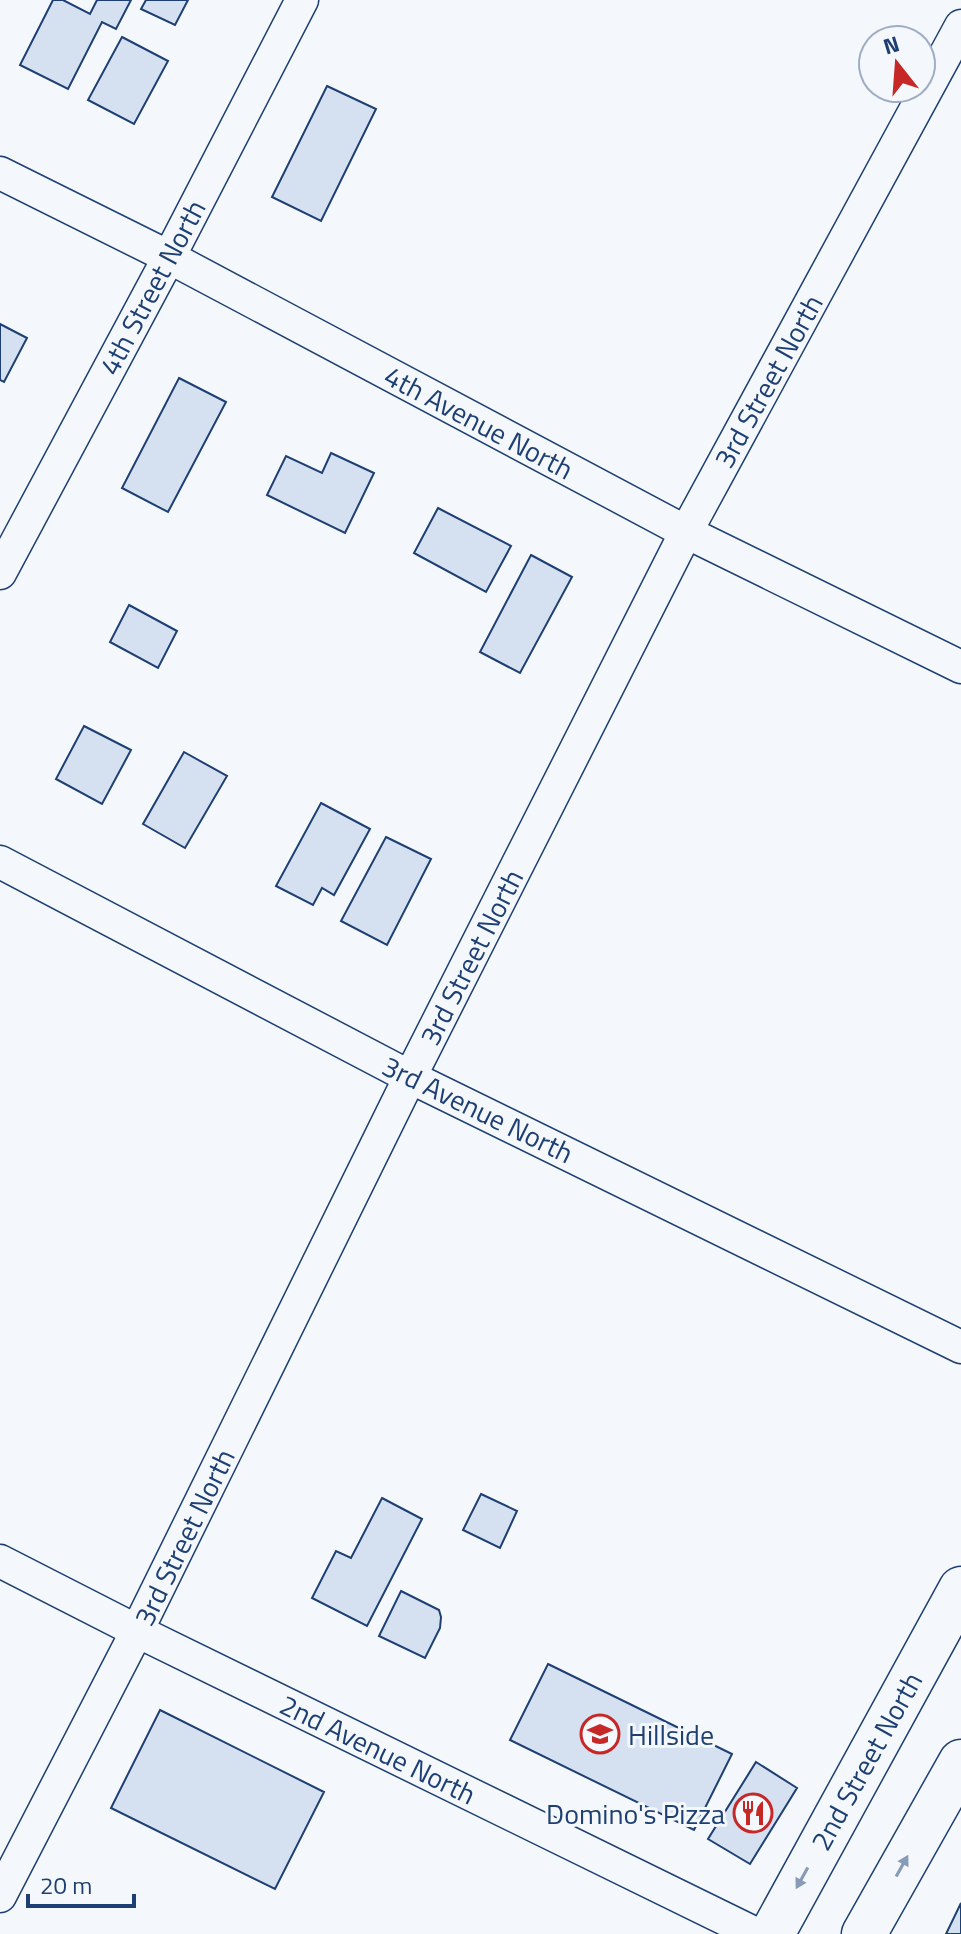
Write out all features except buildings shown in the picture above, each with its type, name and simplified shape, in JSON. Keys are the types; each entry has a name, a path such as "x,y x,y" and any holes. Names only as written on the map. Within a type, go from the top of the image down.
{"main road":[{"name":"2nd Street North","path":"772,1934 961,1589"},
{"path":"864,1934 961,1762"}],"street":[{"name":"4th Street North","path":"0,573 302,0"},
{"name":"3rd Street North","path":"0,1896 137,1631 410,1077 686,532 961,26"},
{"name":"4th Avenue North","path":"0,173 169,257 686,532 961,667"},
{"name":"3rd Avenue North","path":"0,862 410,1077 961,1347"},
{"name":"2nd Avenue North","path":"0,1561 756,1934"}],"place":[{"name":"Hillside","path":"600,1734"},
{"name":"Domino's Pizza","path":"753,1813"}]}
